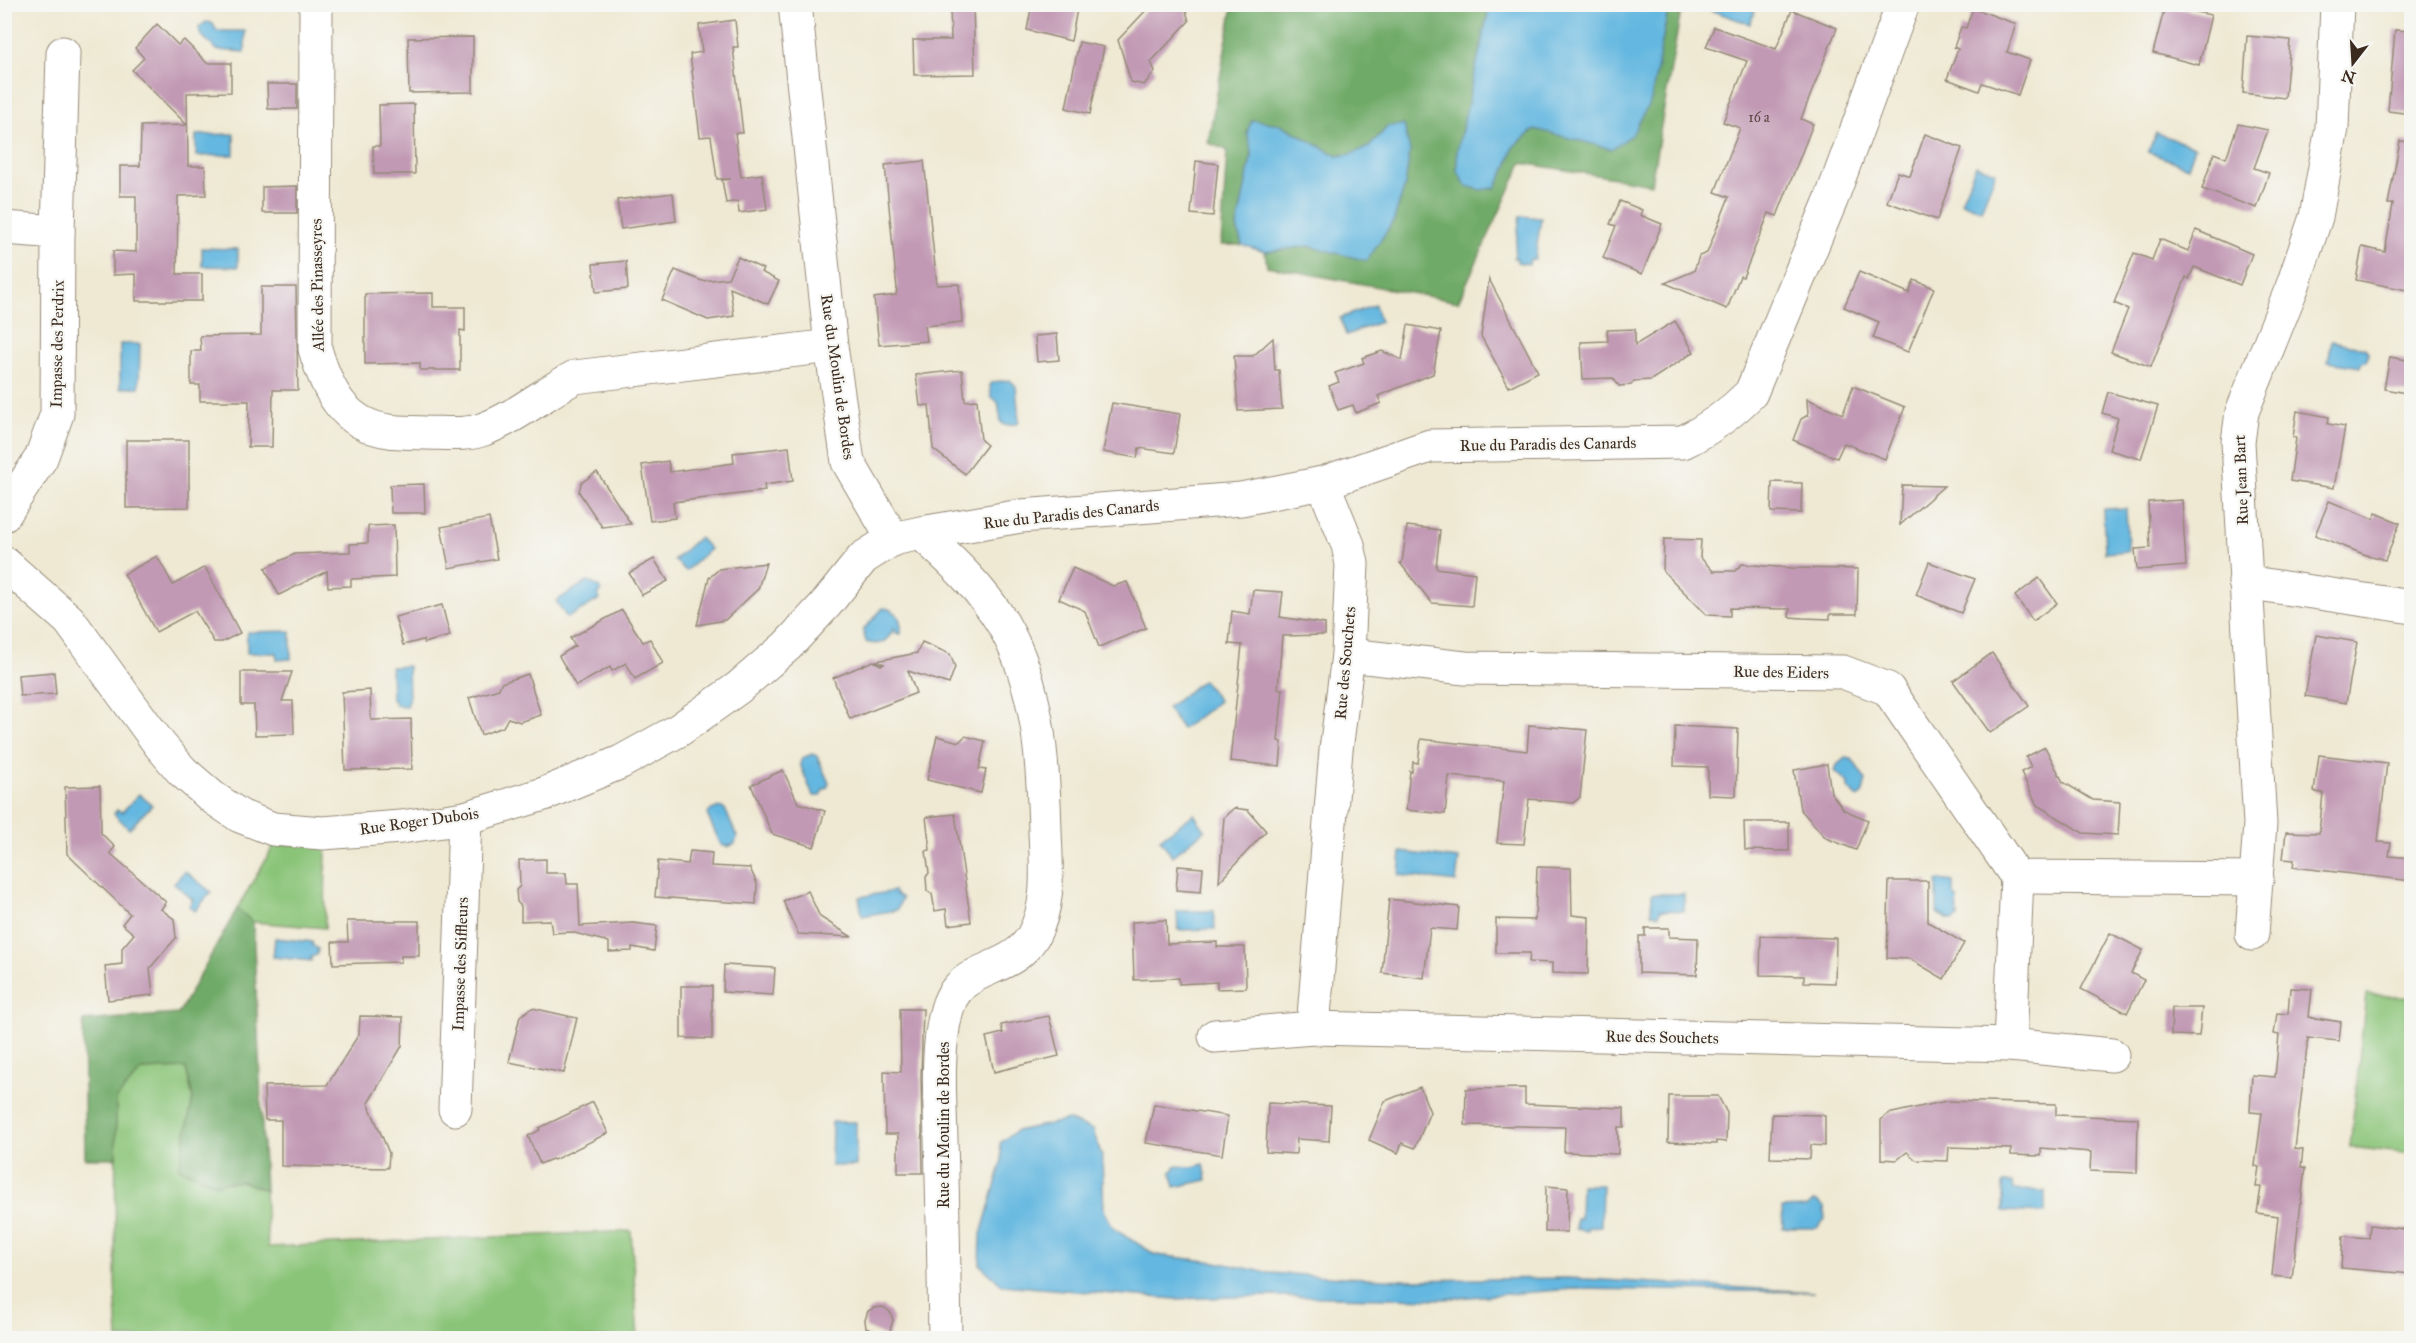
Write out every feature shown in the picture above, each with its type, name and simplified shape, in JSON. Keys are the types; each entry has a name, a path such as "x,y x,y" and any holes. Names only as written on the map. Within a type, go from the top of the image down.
{"street":[{"name":"Allée des Pinasseyres","path":"316,4 315,349 329,389 339,404 362,424 388,431 463,434 483,430 507,419 550,390 575,377 831,346"},
{"name":"Rue du Moulin de Bordes","path":"795,4 831,346 848,462 907,536 956,563 1003,624 1019,660 1035,711 1043,767 1047,891 1042,915 1033,936 1019,954 964,980 953,994 946,1012 940,1059 945,1338"},
{"name":"Rue du Paradis des Canards","path":"907,536 1021,516 1241,499 1323,483 1430,446 1683,442 1706,431 1731,413 1752,393 1831,200 1903,4"},
{"name":"Rue Jean Bart","path":"2252,934 2260,824 2238,442 2241,412 2293,285 2316,217 2332,128 2337,4"},
{"name":"Impasse des Perdrix","path":"4,515 41,458 57,414 58,232 63,53"},
{"path":"4,228 58,232"},
{"name":"Rue des Souchets","path":"1313,1028 1336,750 1348,655 1352,564 1348,545 1323,483"},
{"name":"Rue Roger Dubois","path":"4,563 69,620 182,771 212,797 240,816 273,829 323,833 401,827 465,818 544,794 621,762 679,730 738,688 788,646 827,603 862,558 907,536"},
{"path":"2245,582 2412,607"},
{"name":"Rue des Eiders","path":"1348,655 1465,668 1844,672 1887,689 2017,877"},
{"name":"Impasse des Siffleurs","path":"455,1109 465,818"},
{"path":"2010,1045 2017,877 2257,879"},
{"name":"Rue des Souchets","path":"1215,1036 1313,1028 2010,1045 2112,1054"}],"green space":[{"path":"1233,5 1490,5 1457,151 1457,170 1506,169 1514,146 1535,129 1569,136 1651,100 1669,5 1682,5 1651,184 1522,163 1458,302 1267,266 1265,252 1309,246 1367,260 1394,220 1405,185 1410,151 1388,126 1369,147 1351,155 1337,156 1280,124 1247,132 1252,153 1237,227 1242,245 1221,245 1227,150 1208,143"},
{"path":"326,842 325,928 253,922 237,909 274,845"},
{"path":"237,909 253,922 265,1190 241,1181 216,1184 179,1168 193,1098 186,1068 142,1070 116,1099 116,1158 85,1158 83,1021 178,1014"},
{"path":"2366,994 2411,998 2411,1154 2350,1147"},
{"path":"186,1068 193,1098 179,1168 216,1184 241,1181 265,1190 268,1247 631,1231 638,1338 118,1338 115,1284 116,1098 142,1070"}],"water":[{"path":"1712,4 1757,5 1750,24 1710,10"},
{"path":"1490,5 1669,5 1651,100 1632,135 1611,149 1535,129 1514,146 1506,169 1495,188 1481,190 1466,186 1457,170 1457,151"},
{"path":"206,22 212,23 217,31 245,31 245,52 217,50 200,34 199,27"},
{"path":"1252,120 1280,124 1337,156 1351,154 1369,147 1388,126 1404,125 1410,151 1405,185 1394,220 1367,261 1309,246 1265,252 1242,245 1237,227 1252,153 1247,132"},
{"path":"2156,133 2195,147 2188,167 2148,152"},
{"path":"234,134 234,155 196,156 196,135"},
{"path":"1976,165 1996,172 1981,210 1961,202"},
{"path":"1520,216 1541,218 1535,260 1530,259 1529,264 1517,262 1517,258 1514,258"},
{"path":"202,248 238,249 238,267 202,266"},
{"path":"1375,305 1380,322 1346,335 1340,318"},
{"path":"2332,341 2365,348 2368,353 2367,360 2361,363 2360,367 2328,362"},
{"path":"120,344 140,344 139,387 120,388"},
{"path":"1010,380 1016,386 1019,421 1016,424 1004,425 1001,422 998,402 991,397 990,385 993,382"},
{"path":"2126,508 2128,551 2105,553 2103,509"},
{"path":"699,537 710,549 686,571 674,560"},
{"path":"588,581 599,587 600,599 567,618 556,601"},
{"path":"883,608 896,613 901,624 901,634 896,633 894,628 883,642 876,644 866,642 863,630"},
{"path":"291,631 291,659 277,660 277,653 247,653 247,632"},
{"path":"408,666 409,700 407,706 395,705 395,701 392,700 391,667"},
{"path":"1203,680 1219,701 1182,729 1167,708"},
{"path":"812,754 817,756 829,783 821,796 813,796 800,764 802,758"},
{"path":"1845,758 1852,759 1866,780 1863,792 1858,798 1848,788 1848,783 1835,771 1837,765"},
{"path":"139,794 152,805 129,829 114,814 117,810 122,812"},
{"path":"719,807 725,809 737,837 735,844 727,847 721,845 708,817 709,811"},
{"path":"1194,814 1205,830 1172,856 1160,839"},
{"path":"1401,852 1459,859 1456,882 1399,875"},
{"path":"185,871 211,892 195,911 189,906 193,900 174,883"},
{"path":"1939,880 1953,882 1958,917 1954,920 1937,913 1937,882"},
{"path":"894,891 902,898 897,910 862,916 859,897"},
{"path":"1652,894 1684,894 1684,911 1660,910 1659,915 1651,914"},
{"path":"1177,911 1214,911 1215,929 1178,930"},
{"path":"275,938 313,942 312,945 318,949 317,955 311,957 311,961 273,957"},
{"path":"1068,1120 1093,1130 1102,1157 1104,1210 1114,1229 1156,1255 1216,1262 1269,1273 1404,1280 1568,1278 1814,1292 1573,1289 1444,1299 1268,1296 1175,1299 1002,1285 980,1265 981,1234 1002,1162 1000,1143 1016,1131"},
{"path":"832,1122 856,1122 856,1166 831,1166"},
{"path":"1204,1164 1207,1180 1175,1187 1171,1171 1175,1166 1192,1167"},
{"path":"2003,1183 2012,1183 2013,1190 2045,1191 2045,1213 2003,1211"},
{"path":"1581,1185 1602,1185 1601,1226 1588,1227 1588,1231 1576,1229 1576,1218 1580,1218"},
{"path":"1813,1201 1817,1201 1824,1207 1825,1219 1817,1228 1783,1228 1782,1208 1807,1207"}],"building":[{"path":"950,4 973,4 975,74 914,75 913,40 951,40"},
{"path":"1032,4 1078,4 1071,41 1027,30"},
{"path":"1152,4 1184,4 1189,21 1151,62 1155,71 1144,85 1131,82 1118,40"},
{"path":"2165,6 2211,15 2199,65 2153,53"},
{"path":"1973,8 2016,24 2007,52 2030,60 2018,95 1982,83 1979,91 1947,79 1958,49 1954,47 1961,27 1966,28"},
{"path":"1792,10 1837,28 1801,119 1813,124 1777,216 1769,213 1743,277 1740,276 1727,309 1665,283 1694,271 1699,256 1707,253 1729,197 1715,192 1740,128 1723,122 1747,61 1706,47 1714,27 1776,49"},
{"path":"735,20 738,47 733,47 743,133 735,133 741,177 762,174 767,209 739,213 738,201 726,203 722,180 731,179 717,179 711,136 700,137 690,54 702,52 699,25"},
{"path":"157,24 178,45 184,40 207,63 231,63 231,92 187,93 188,166 205,166 206,195 178,196 177,274 202,274 202,301 136,301 136,274 113,275 113,251 136,252 136,196 120,196 120,166 140,166 141,126 187,125 132,70 144,58 135,48"},
{"path":"2395,30 2412,31 2412,114 2388,111"},
{"path":"2247,36 2290,40 2285,98 2243,93"},
{"path":"473,37 473,92 409,93 408,38"},
{"path":"1079,42 1104,47 1090,114 1066,108"},
{"path":"267,84 297,84 297,109 268,109"},
{"path":"414,104 415,174 374,174 373,146 380,146 379,105"},
{"path":"2238,124 2268,130 2254,168 2269,173 2257,208 2202,189 2214,153 2226,158"},
{"path":"1925,134 1962,148 1937,220 1887,202 1898,172 1910,176"},
{"path":"2400,141 2412,142 2412,291 2356,280 2362,247 2385,252 2393,204 2388,204"},
{"path":"924,161 937,285 959,284 962,322 925,326 927,341 879,345 874,298 896,295 897,289 885,165"},
{"path":"1196,161 1218,164 1213,216 1191,214"},
{"path":"297,186 297,213 262,213 262,187"},
{"path":"673,193 676,221 621,229 617,200"},
{"path":"1620,201 1642,210 1640,215 1662,224 1642,274 1603,258 1616,226 1610,224"},
{"path":"2196,230 2252,254 2240,285 2194,267 2189,279 2186,277 2151,367 2111,352 2128,309 2114,303 2134,253 2152,260 2160,239 2188,251"},
{"path":"738,257 763,269 761,272 779,281 768,304 730,288 734,316 708,320 662,300 675,270 702,281 728,278"},
{"path":"626,261 628,289 596,292 593,264"},
{"path":"1859,272 1909,293 1914,280 1934,288 1908,352 1873,338 1879,322 1844,307"},
{"path":"1489,279 1538,372 1509,387 1481,336"},
{"path":"261,287 296,287 298,390 273,390 272,447 248,447 249,401 200,401 200,385 191,385 191,351 201,351 200,336 261,335"},
{"path":"433,293 433,307 465,307 465,331 460,330 460,370 420,370 420,363 365,364 365,294"},
{"path":"1675,321 1694,352 1651,380 1634,381 1631,385 1619,386 1613,378 1583,379 1581,342 1608,341 1607,330 1635,329 1635,345"},
{"path":"1408,325 1441,331 1433,374 1378,396 1381,403 1356,413 1353,405 1338,410 1329,386 1339,382 1335,373 1364,363 1362,358 1382,351 1402,360"},
{"path":"1057,334 1059,360 1037,362 1035,336"},
{"path":"1273,338 1275,370 1279,370 1282,409 1238,411 1234,356 1253,356"},
{"path":"2390,357 2412,361 2412,394 2384,389"},
{"path":"962,370 965,401 977,400 981,440 987,445 965,474 933,449 929,405 920,406 916,375"},
{"path":"1853,386 1905,407 1885,459 1844,443 1837,458 1793,440 1801,419 1808,415 1807,399 1843,414"},
{"path":"2108,392 2158,406 2141,459 2109,450 2118,418 2102,413"},
{"path":"1112,403 1180,414 1174,453 1139,448 1137,458 1103,452"},
{"path":"2297,411 2329,417 2328,424 2345,427 2334,488 2290,481"},
{"path":"126,440 189,440 189,507 126,508"},
{"path":"789,447 793,481 764,485 765,491 673,502 675,518 650,521 642,465 668,461 670,472 734,463 733,453"},
{"path":"597,472 631,524 602,527 579,492 581,483"},
{"path":"1772,482 1802,483 1801,513 1771,512"},
{"path":"424,484 425,513 391,513 390,485"},
{"path":"1902,485 1944,486 1900,525"},
{"path":"2182,500 2186,566 2137,570 2135,549 2150,548 2148,502"},
{"path":"2329,501 2373,519 2376,513 2400,523 2385,560 2371,557 2315,535"},
{"path":"489,518 497,559 449,568 441,527"},
{"path":"394,525 395,577 351,579 351,586 328,587 327,571 279,595 265,568 295,554 350,552 350,544 368,543 368,526"},
{"path":"1407,526 1440,530 1436,568 1475,573 1472,606 1432,603 1400,563 1402,563"},
{"path":"1664,539 1701,540 1700,557 1713,571 1735,571 1742,564 1791,568 1858,569 1857,614 1830,614 1830,619 1803,618 1789,617 1790,609 1730,608 1730,616 1707,615 1663,571"},
{"path":"157,556 173,585 205,567 240,633 222,642 214,642 195,611 156,632 124,574"},
{"path":"654,559 668,581 642,595 629,573"},
{"path":"1929,562 1975,579 1961,613 1916,595"},
{"path":"766,563 758,589 725,620 697,625 709,578 719,569"},
{"path":"1073,568 1113,586 1127,582 1146,628 1099,647 1085,611 1059,599"},
{"path":"2039,578 2057,603 2033,621 2015,596"},
{"path":"1253,590 1283,592 1280,617 1325,624 1325,635 1282,636 1278,689 1283,689 1278,741 1282,742 1280,766 1230,761 1242,645 1229,644 1232,611 1250,614"},
{"path":"442,605 450,636 424,643 423,640 403,645 395,617"},
{"path":"622,610 643,642 650,639 663,663 635,679 626,663 612,671 610,667 576,686 559,656 575,646 570,638"},
{"path":"2316,635 2357,642 2346,703 2305,696"},
{"path":"922,642 950,654 955,667 949,684 908,671 916,693 850,719 833,678 873,661 881,665 884,664 876,661 917,653"},
{"path":"1992,653 2029,706 1990,733 1953,681"},
{"path":"54,672 56,694 20,696 18,675"},
{"path":"241,672 292,672 282,701 293,701 294,734 255,735 254,705 241,705"},
{"path":"528,674 541,715 520,722 508,718 503,727 481,735 469,698 499,689 501,683"},
{"path":"370,690 371,720 411,719 412,769 345,770 342,692"},
{"path":"1529,725 1587,730 1580,797 1573,803 1529,799 1524,844 1497,843 1504,781 1449,776 1445,814 1406,810 1410,771 1412,772 1413,762 1418,763 1421,739 1527,751"},
{"path":"1675,726 1738,729 1736,796 1708,795 1708,767 1674,766"},
{"path":"937,736 959,742 965,736 985,741 979,769 986,770 981,793 927,780"},
{"path":"2045,747 2063,782 2093,800 2120,802 2118,835 2083,833 2037,805 2021,772 2031,767 2026,757"},
{"path":"2319,755 2387,763 2378,842 2391,843 2389,856 2412,858 2412,881 2293,867 2294,860 2283,859 2286,832 2319,833 2323,793 2314,792"},
{"path":"1827,764 1831,793 1844,810 1868,820 1856,850 1826,838 1800,809 1794,770"},
{"path":"783,770 798,803 825,811 814,847 772,834 751,785"},
{"path":"100,786 101,833 115,847 110,853 166,902 161,909 174,919 176,938 150,968 153,995 108,1000 105,966 122,964 122,948 134,934 122,924 130,914 67,854 65,787"},
{"path":"1234,808 1248,810 1266,831 1219,882 1224,817"},
{"path":"955,814 971,922 948,925 946,909 935,911 932,894 927,891 926,877 929,873 926,851 930,850 926,817"},
{"path":"1744,822 1789,822 1789,851 1745,850"},
{"path":"690,851 712,853 711,866 750,868 757,884 756,904 655,897 658,861 688,864"},
{"path":"546,859 546,873 566,873 567,884 578,884 580,926 633,923 657,926 654,951 632,947 632,951 609,952 609,942 571,932 552,933 550,920 521,921 521,906 517,902 516,890 520,886 519,860"},
{"path":"1178,866 1203,868 1201,892 1176,890"},
{"path":"1537,867 1571,868 1572,915 1589,917 1588,974 1552,973 1552,963 1529,962 1530,953 1496,953 1496,919 1535,920"},
{"path":"1889,881 1928,881 1928,922 1964,943 1944,979 1910,959 1887,958"},
{"path":"808,891 820,917 852,937 798,934 783,901"},
{"path":"1389,899 1459,907 1457,930 1430,928 1424,978 1382,973"},
{"path":"1166,920 1167,944 1217,942 1217,947 1245,947 1246,988 1217,989 1217,982 1179,984 1179,978 1134,980 1132,922"},
{"path":"347,921 419,921 419,956 401,956 401,962 333,964 332,942 348,942"},
{"path":"1645,928 1669,928 1669,937 1698,938 1697,975 1639,973 1639,936 1645,936"},
{"path":"2110,933 2143,950 2131,973 2144,980 2127,1013 2081,989"},
{"path":"1761,936 1836,938 1835,983 1804,982 1804,976 1760,975"},
{"path":"724,965 775,968 773,995 723,992"},
{"path":"681,986 712,986 712,1039 681,1038"},
{"path":"2290,988 2312,989 2309,1017 2341,1022 2339,1041 2308,1038 2295,1149 2303,1150 2301,1168 2305,1168 2292,1278 2272,1276 2278,1216 2257,1213 2261,1187 2256,1187 2259,1167 2255,1166 2262,1113 2250,1112 2252,1075 2275,1077 2279,1035 2274,1034 2277,1013 2288,1014"},
{"path":"532,1008 577,1018 564,1073 509,1062 520,1016"},
{"path":"2172,1008 2202,1008 2199,1036 2171,1035"},
{"path":"900,1009 923,1009 921,1076 923,1173 898,1173 898,1134 885,1134 884,1071 901,1072"},
{"path":"360,1016 403,1017 402,1046 368,1103 389,1153 388,1168 281,1166 281,1120 265,1120 264,1086 327,1085 359,1034"},
{"path":"1049,1016 1059,1056 994,1072 986,1037 1003,1033 1001,1025"},
{"path":"1420,1087 1430,1112 1415,1148 1402,1143 1398,1153 1369,1140 1385,1101"},
{"path":"1525,1088 1525,1104 1624,1108 1624,1127 1618,1127 1618,1154 1564,1152 1565,1127 1465,1125 1466,1089"},
{"path":"1669,1096 1718,1096 1727,1113 1726,1142 1716,1141 1716,1144 1668,1142"},
{"path":"1946,1101 2056,1104 2056,1115 2138,1118 2137,1173 2090,1171 2091,1152 2041,1148 2041,1156 2011,1155 2011,1149 1949,1147 1948,1161 1916,1160 1907,1152 1897,1160 1881,1159 1881,1120 1888,1114"},
{"path":"593,1102 608,1133 554,1160 540,1164 528,1136 540,1130 539,1128"},
{"path":"1268,1103 1331,1106 1329,1141 1297,1139 1296,1154 1266,1152"},
{"path":"1154,1104 1228,1116 1222,1155 1146,1143"},
{"path":"1772,1114 1825,1115 1825,1146 1811,1145 1810,1159 1770,1158"},
{"path":"1546,1186 1568,1188 1567,1232 1545,1232"},
{"path":"2370,1225 2412,1230 2412,1274 2341,1268 2343,1236 2369,1238"},
{"path":"883,1307 890,1312 893,1320 888,1338 866,1328 865,1320 868,1311"}]}
